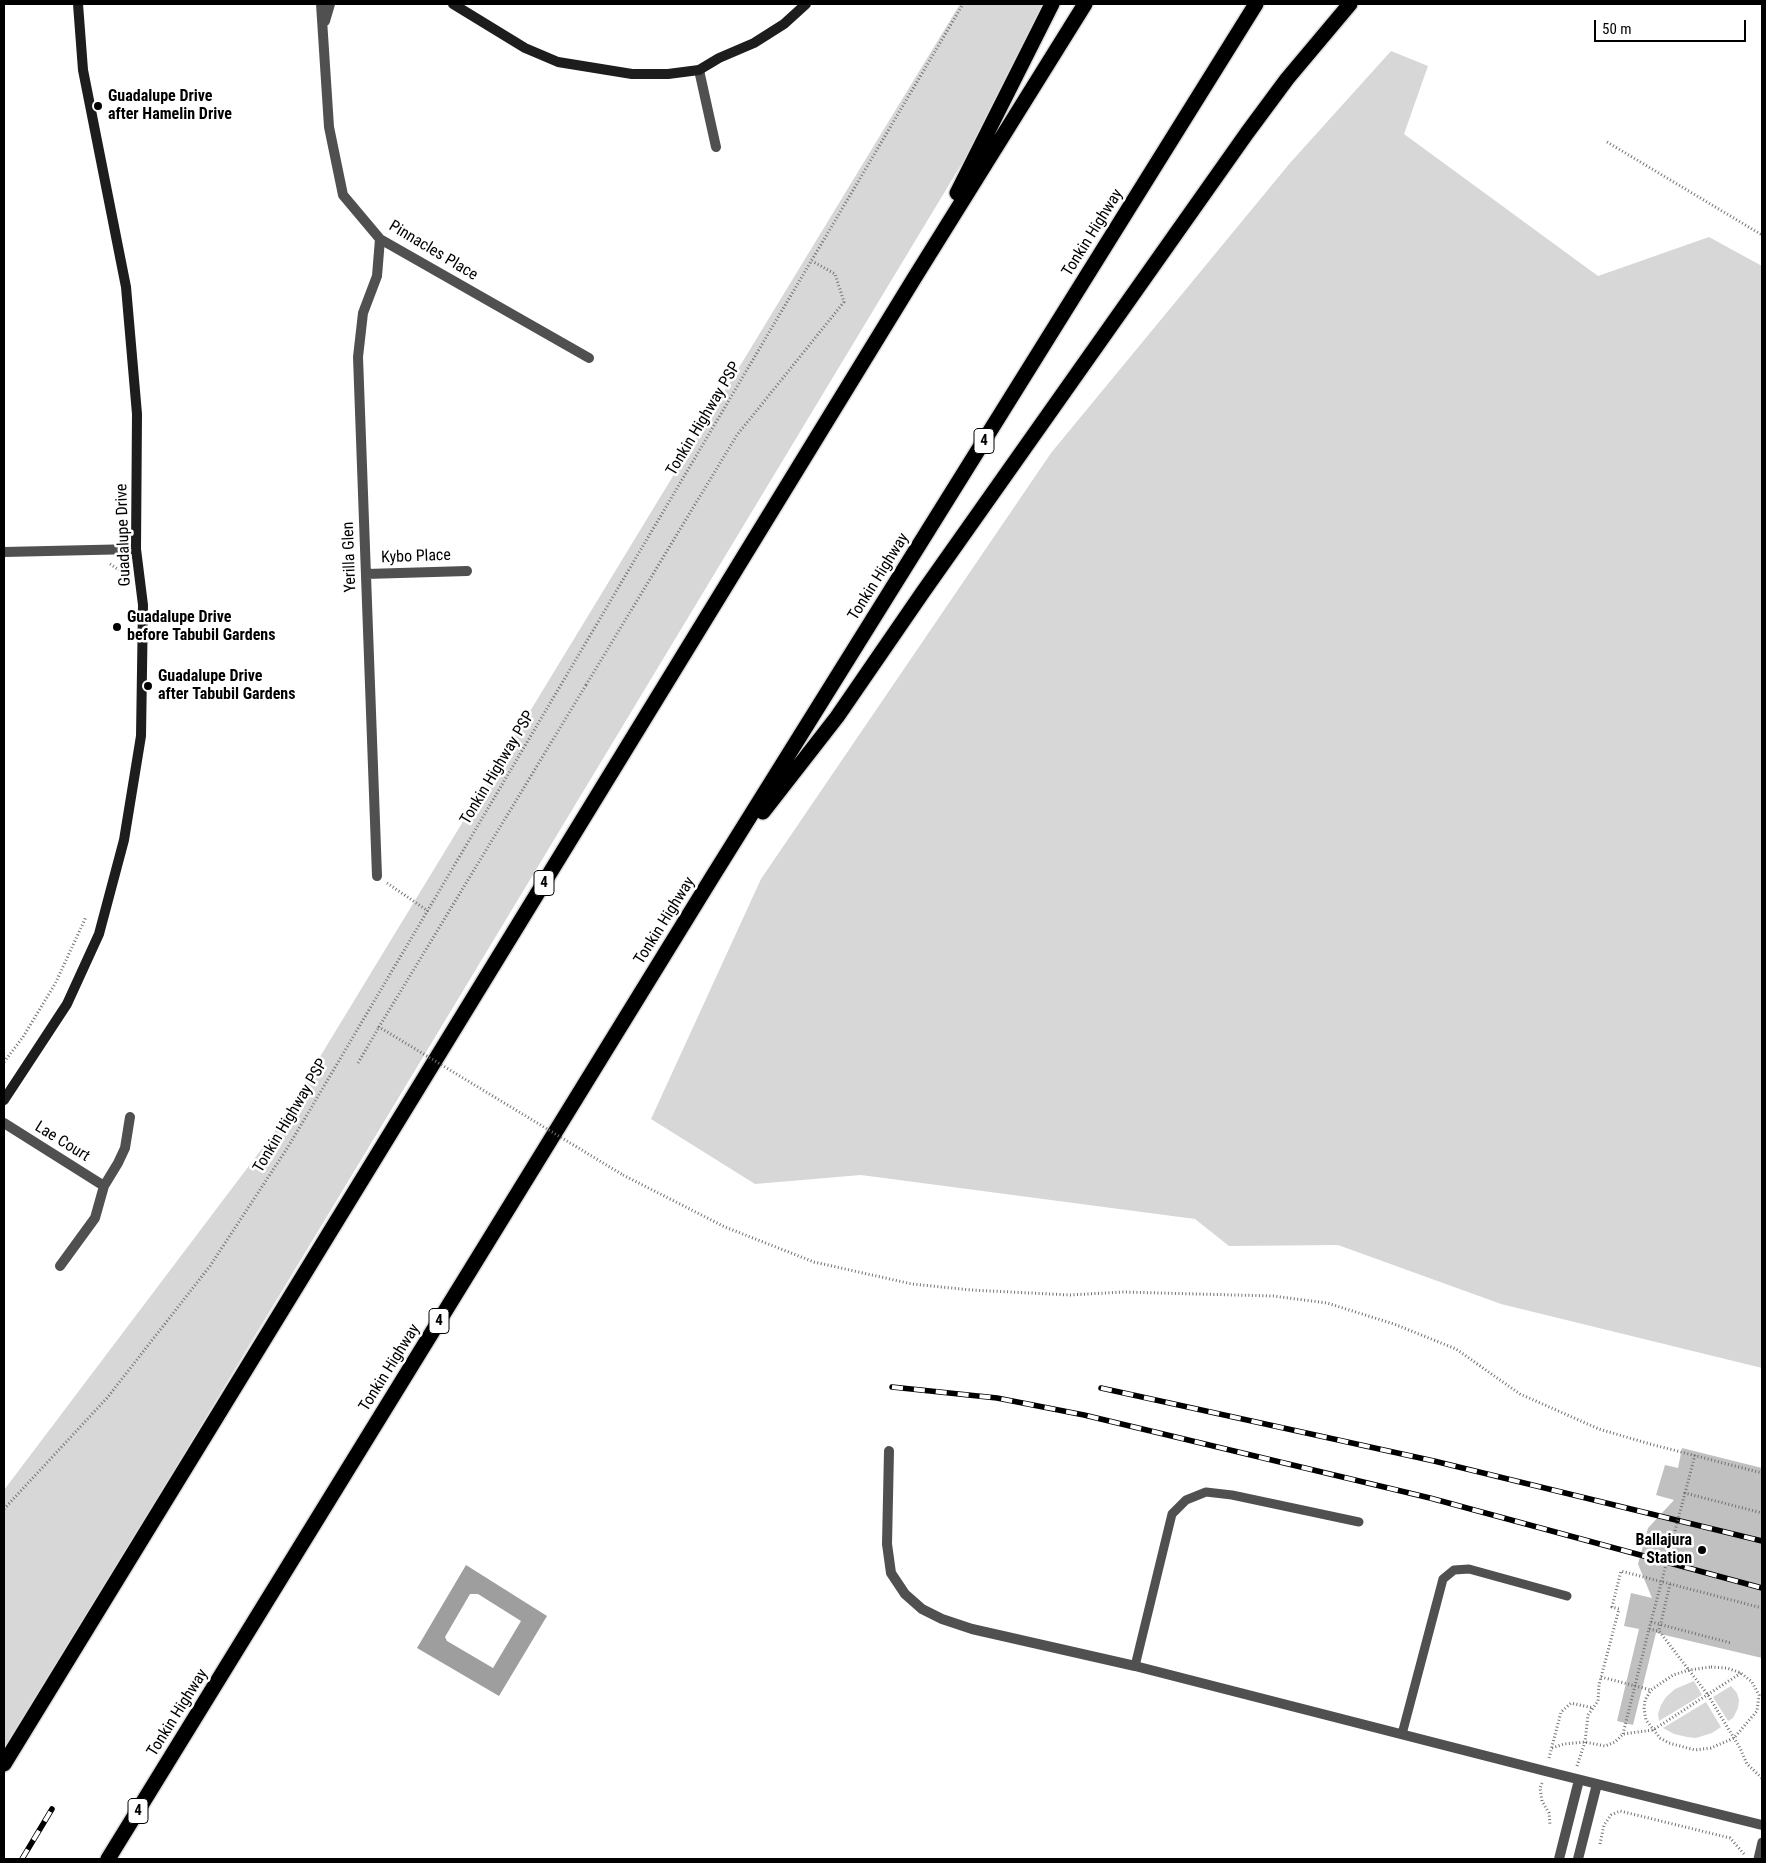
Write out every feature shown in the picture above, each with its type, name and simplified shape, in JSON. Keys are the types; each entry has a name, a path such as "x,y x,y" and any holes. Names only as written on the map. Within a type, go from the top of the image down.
{"highway":[{"path":"915,277 1052,4"},
{"name":"4","path":"4,1764 915,277 1085,4"},
{"name":"Tonkin Highway","path":"108,1859 712,879 1256,4"},
{"path":"712,879 837,717 1247,133 1288,79 1350,4"}],"street":[{"name":"Guadalupe Drive","path":"4,1100 67,1004 99,934 124,840 141,736 142,605 136,550 137,414 126,287 83,70 78,4"},
{"name":"Pinnacles Place","path":"321,4 329,127 343,195 380,239 589,358"},
{"name":"Pinnacles Place","path":"323,27 330,4"},
{"path":"453,4 525,48 558,62 632,74 668,74 699,70 719,58 754,42 784,24 806,4"},
{"path":"699,70 716,147"},
{"name":"Yerilla Glen","path":"376,876 358,357 363,313 377,276 380,239"},
{"path":"4,552 136,550"},
{"name":"Kybo Place","path":"366,574 467,570"},
{"path":"60,1266 95,1218 104,1186 125,1148 130,1117"},
{"name":"Lae Court","path":"4,1123 104,1186"},
{"path":"889,1450 887,1544 891,1573 905,1594 922,1609 942,1619 972,1629 1135,1666 1762,1825"},
{"path":"1559,1859 1579,1780"},
{"path":"1578,1859 1597,1784"}],"lane":[{"path":"1135,1666 1172,1514 1186,1500 1206,1492 1232,1494 1359,1522"},
{"path":"1402,1734 1443,1580 1454,1570 1469,1569 1568,1596"},
{"path":"1758,1858 1762,1842"}],"path":[{"name":"Tonkin Highway PSP","path":"4,1509 107,1398 210,1266 288,1147 963,4"},
{"path":"1607,142 1762,235"},
{"path":"358,1063 737,435 844,302 835,274 812,261"},
{"path":"106,562 119,570 127,589"},
{"path":"376,876 428,911"},
{"path":"4,1062 23,1037 55,984 87,915"},
{"path":"379,1027 623,1175 725,1228 814,1262 912,1284 972,1290 1070,1295 1123,1292 1272,1296 1327,1303 1394,1324 1456,1350 1520,1394 1599,1429 1762,1473"},
{"path":"1552,1748 1564,1744 1585,1742 1605,1746 1615,1742 1623,1734 1695,1456"},
{"path":"1685,1493 1762,1513"},
{"path":"1579,1780 1577,1767 1585,1742 1588,1715 1598,1702 1601,1677 1619,1609 1612,1607 1622,1571 1762,1608"},
{"path":"1659,1631 1670,1584"},
{"path":"1651,1622 1731,1642"},
{"path":"1649,1629 1659,1631 1708,1695 1747,1764 1762,1778"},
{"path":"1711,1667 1727,1668 1741,1673 1752,1682 1759,1695 1757,1711 1734,1738 1711,1748 1695,1750 1669,1743 1653,1730 1646,1720 1645,1700 1651,1690 1673,1675 1689,1670 1711,1667"},
{"path":"1623,1734 1653,1730 1741,1673"},
{"path":"1601,1677 1651,1690"},
{"path":"1598,1851 1604,1825 1611,1815 1620,1811 1730,1838 1744,1855 1758,1858"}],"shaded area":[{"path":"960,4 1058,4 4,1752 4,1490 273,1134"},
{"path":"1391,51 1428,66 1404,134 1598,276 1709,237 1762,266 1762,1368 1501,1304 1338,1245 1229,1246 1195,1219 861,1175 755,1184 651,1119 761,879 1051,453 1290,163"},
{"path":"466,1565 547,1616 499,1696 417,1648","holes":["470,1594 478,1594 521,1621 493,1668 447,1641 445,1637"]},
{"path":"1694,1681 1702,1695 1659,1721 1658,1714 1666,1697 1675,1689"},
{"path":"1731,1686 1737,1693 1739,1700 1738,1708 1733,1718 1728,1721 1713,1697"},
{"path":"1706,1702 1721,1727 1712,1733 1696,1738 1674,1734 1663,1728"}],"building":[{"name":"Ballajura Station","path":"1682,1448 1762,1468 1762,1658 1656,1633 1633,1725 1617,1721 1639,1629 1624,1626 1631,1593 1652,1598 1638,1564 1648,1528 1674,1500 1656,1495 1665,1465 1678,1468"}],"railway":[{"path":"892,1387 997,1398 1084,1415 1430,1498 1762,1588"},
{"path":"1101,1388 1434,1461 1762,1541"},
{"path":"22,1859 52,1809"}],"place":[{"name":"Guadalupe Drive after Hamelin Drive","path":"98,106"},
{"name":"Guadalupe Drive before Tabubil Gardens","path":"117,627"},
{"name":"Guadalupe Drive after Tabubil Gardens","path":"148,686"},
{"name":"Ballajura Station","path":"1702,1550"}]}
